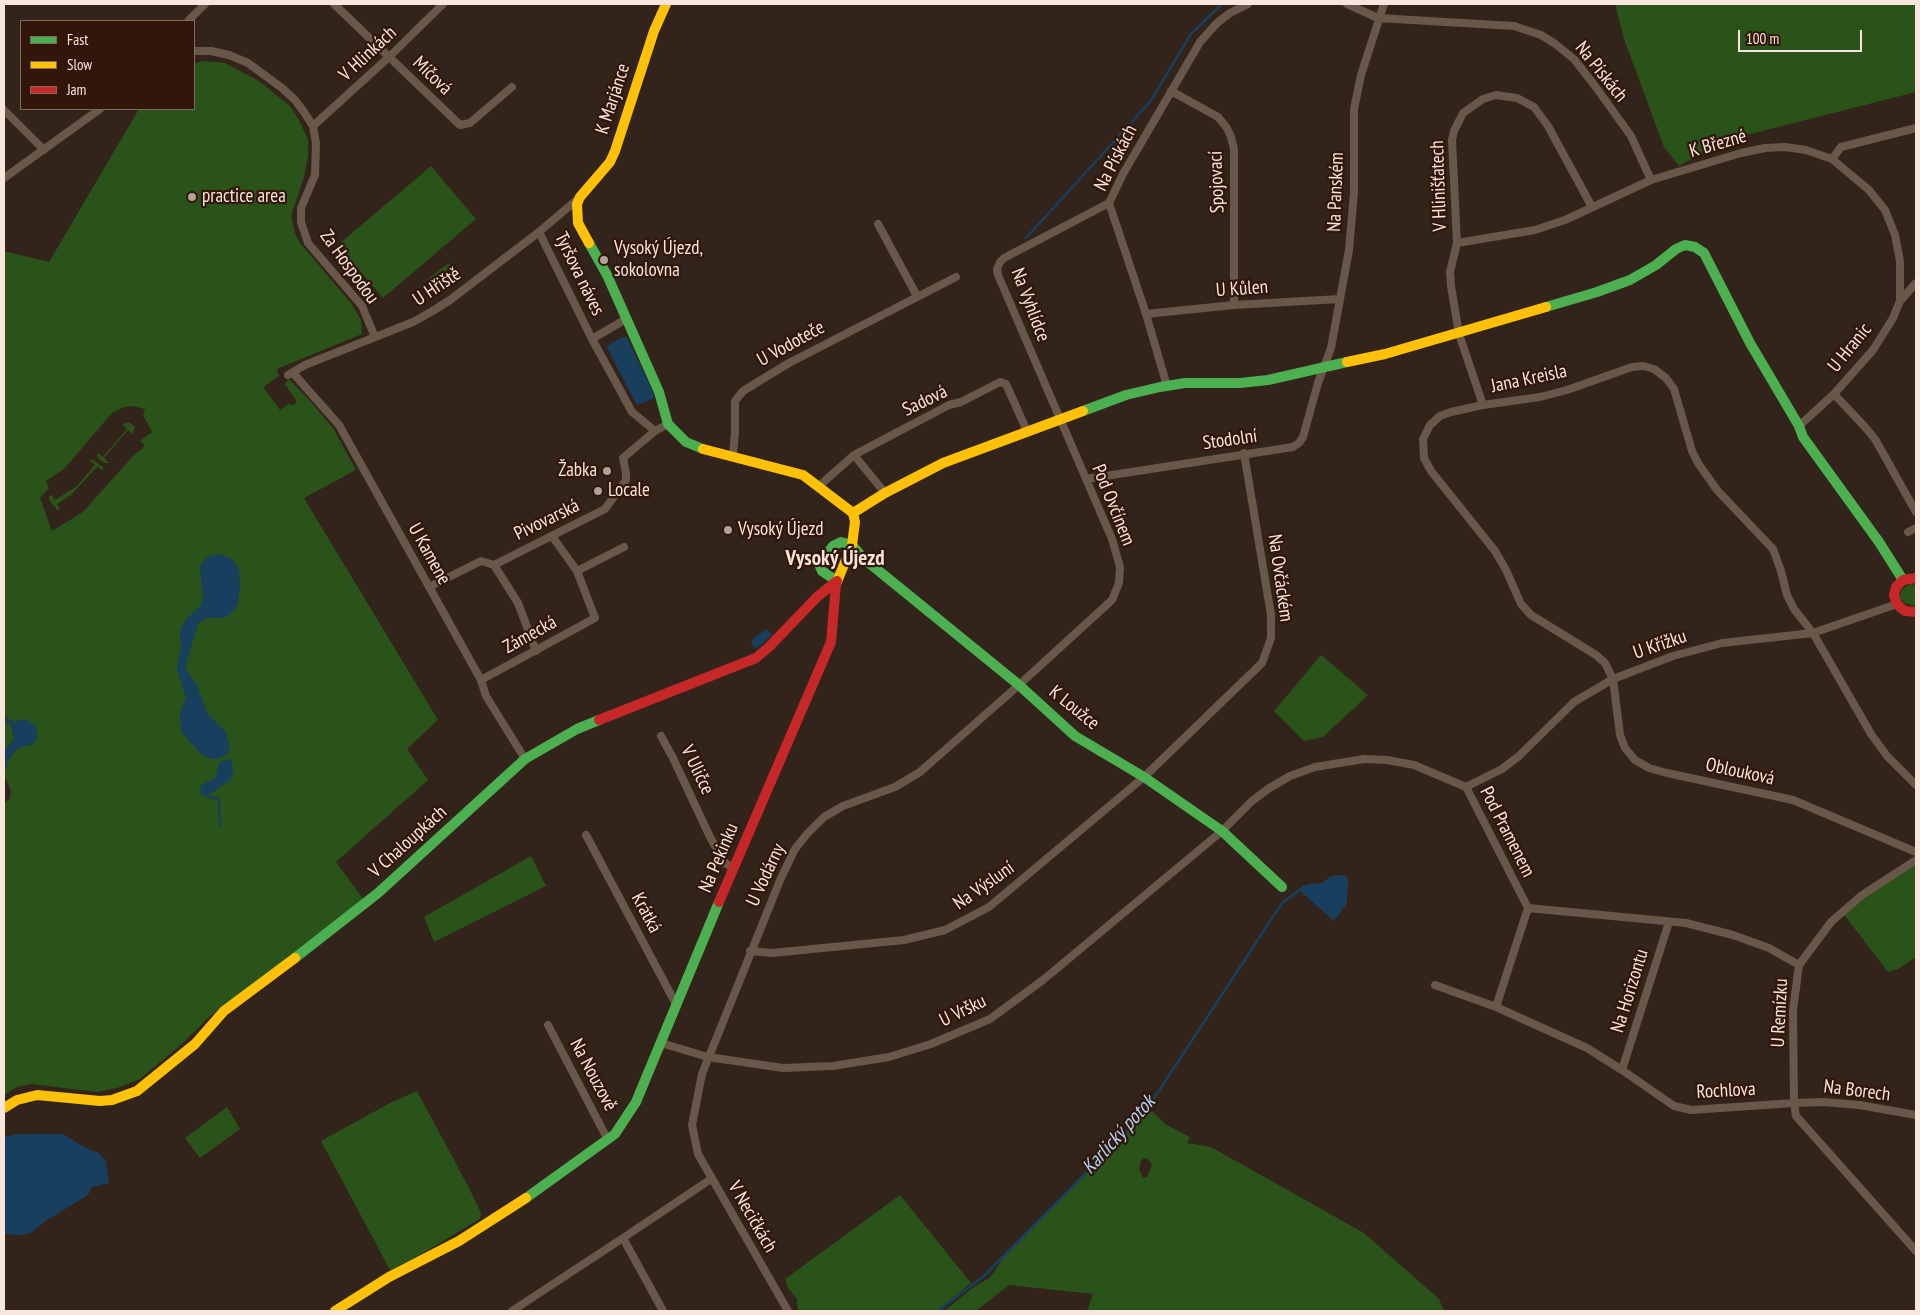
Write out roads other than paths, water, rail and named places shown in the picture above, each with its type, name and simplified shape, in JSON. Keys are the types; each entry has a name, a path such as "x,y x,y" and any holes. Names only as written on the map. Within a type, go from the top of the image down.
{"street":[{"path":"189,20 205,4"},
{"name":"Míčová","path":"334,4 460,125 470,123 512,87"},
{"name":"V Hlinkách","path":"313,126 389,57 443,4"},
{"name":"K Marjánce","path":"580,197 603,171 615,151 654,31 666,4"},
{"name":"Na Pískách","path":"1167,386 1146,314 1109,203 1123,174 1207,32 1230,13 1248,4"},
{"name":"Na Pískách","path":"1347,4 1378,18 1514,26 1554,43 1574,59 1631,136 1651,180"},
{"name":"Na Panském","path":"1323,367 1331,348 1349,250 1354,192 1354,109 1361,75 1384,4"},
{"name":"Za Hospodou","path":"195,51 211,51 229,55 248,63 276,83 295,100 313,126 316,142 315,175 301,208 301,222 308,243 362,306 375,338"},
{"name":"Spojovací","path":"1171,91 1218,117 1227,128 1231,137 1234,158 1234,305"},
{"name":"V Hlinišťatech","path":"1483,405 1458,334 1450,272 1457,243 1453,158 1454,130 1463,113 1483,99 1496,95 1507,95 1526,101 1534,107 1548,126 1592,207"},
{"path":"4,110 44,150"},
{"path":"4,178 99,110"},
{"path":"1832,159 1841,147 1916,128"},
{"name":"K Březné","path":"1457,243 1535,230 1552,225 1651,180 1741,153 1765,148 1785,147 1806,150 1832,159 1869,190 1885,210 1895,236 1900,261 1900,301"},
{"name":"Tyršova náves","path":"580,197 540,232 592,339 632,412 655,431"},
{"name":"Tyršova náves","path":"580,197 576,210 578,223 607,276 659,392 668,424 686,442 695,447 803,475 853,512"},
{"name":"Na Vyhlídce","path":"1060,418 998,275 998,265 1004,258 1109,203"},
{"path":"878,224 917,296"},
{"name":"U Hřiště","path":"290,374 305,365 413,322 450,300 540,232"},
{"path":"852,545 841,542 833,546 819,564 822,571 837,581 852,545 855,522 853,512 943,463 1060,418 1126,395 1167,386 1185,383 1240,383 1268,380 1384,354 1458,334 1597,292 1630,280 1685,245 1695,247 1704,253 1750,342 1799,426 1803,437 1903,580"},
{"name":"U Vodoteče","path":"733,456 735,401 743,391 788,363 956,277"},
{"name":"U Hranic","path":"1799,426 1834,394 1873,350 1893,318 1900,301 1916,283"},
{"name":"U Kůlen","path":"1146,314 1234,305 1340,299"},
{"name":"Tyršova náves","path":"592,339 626,319"},
{"name":"Jana Kreisla","path":"1613,679 1606,663 1596,654 1531,615 1521,604 1506,570 1495,551 1431,471 1424,458 1423,439 1430,425 1440,416 1483,405 1540,397 1632,367 1643,366 1654,369 1666,378 1674,389 1692,451 1698,463 1717,490 1773,549 1787,595 1794,610 1813,633"},
{"name":"Stodolní","path":"1086,479 1293,447 1303,437 1323,367"},
{"name":"U Kamene","path":"290,374 339,424 481,680 486,696 525,759"},
{"name":"Sadová","path":"819,486 854,455 949,405 961,402 1000,382 1006,384 1027,431"},
{"path":"1834,394 1875,439 1916,512"},
{"name":"Pod Ovčínem","path":"1019,685 1112,600 1119,583 1120,567 1112,539 1060,418"},
{"path":"655,431 668,424"},
{"name":"Pivovarská","path":"429,587 481,560 494,565 605,509 626,480 623,458 655,431"},
{"name":"Na Ovčáckém","path":"1144,777 1262,663 1271,638 1271,615 1244,454"},
{"path":"854,455 885,493"},
{"path":"552,536 577,571 624,548"},
{"name":"K Loužce","path":"852,545 863,558 1019,685 1075,736 1144,777 1222,832 1282,887"},
{"path":"494,565 522,610 536,651"},
{"name":"Zámecká","path":"481,680 595,618 577,571"},
{"path":"1916,578 1903,580 1895,591 1897,604 1905,611 1916,612"},
{"name":"V Chaloupkách","path":"4,1108 17,1100 37,1095 100,1101 112,1100 137,1091 196,1044 224,1011 378,893 525,759 577,729 756,658 768,648 817,596 837,581"},
{"name":"Na Pekinku","path":"335,1311 389,1277 483,1226 539,1190 615,1134 636,1102 733,868 831,642 834,623 834,590 837,581"},
{"name":"U Křížku","path":"1466,787 1502,769 1514,760 1574,702 1613,679 1673,656 1722,643 1813,633 1897,604"},
{"path":"1813,633 1871,734 1887,756 1916,784"},
{"name":"Oblouková","path":"1613,679 1620,735 1625,748 1635,760 1649,768 1793,800 1916,852"},
{"name":"U Vodárny","path":"711,1179 698,1154 692,1125 702,1074 750,951 795,849 824,817 843,806 895,787 920,772 1019,685"},
{"name":"V Uličce","path":"661,736 710,837 725,863 733,868"},
{"name":"Pod Pramenem","path":"1222,832 1252,801 1268,789 1290,776 1315,767 1339,762 1364,759 1387,760 1414,765 1466,787 1528,908 1496,1007"},
{"name":"Na Výsluní","path":"750,951 772,953 904,940 945,930 989,907 1144,777"},
{"name":"U Vršku","path":"661,1043 708,1057 783,1068 833,1066 889,1057 931,1044 990,1019 1044,980 1222,832"},
{"name":"Krátká","path":"586,836 677,1006"},
{"name":"U Remízku","path":"1794,1103 1793,1010 1799,965 1831,922 1862,895 1916,860"},
{"name":"Na Horizontu","path":"1528,908 1686,923 1733,935 1769,948 1799,965"},
{"name":"Na Horizontu","path":"1622,1070 1668,922"},
{"name":"Rochlova","path":"1435,985 1496,1007 1587,1048 1674,1106 1690,1110 1794,1103"},
{"name":"Na Nouzově","path":"548,1026 608,1140"},
{"name":"Na Borech","path":"1794,1103 1824,1102 1850,1104 1916,1115"},
{"path":"1794,1103 1796,1116 1916,1251"},
{"name":"V Necičkách","path":"512,1311 711,1179 788,1311"},
{"path":"623,1238 663,1311"}],"water":[{"path":"623,337 627,337 654,395 654,398 637,405 607,348 610,344"},
{"path":"219,554 232,559 239,570 238,603 228,616 207,618 198,623 185,668 197,685 207,713 225,731 229,742 229,751 226,755 211,759 201,754 181,732 180,713 186,697 177,669 181,648 180,630 187,618 199,608 203,598 200,566 207,557"},
{"path":"767,629 772,635 756,649 751,640"},
{"path":"4,717 13,722 22,719 29,721 35,726 37,732 36,740 33,744 18,748 7,761 7,767 4,770 4,750 11,744 14,738 11,725 4,720"},
{"path":"226,759 231,760 233,771 231,779 213,792 202,795 200,791 201,785 215,778 219,763"},
{"path":"1343,875 1348,880 1347,903 1334,921 1300,891 1309,884 1322,883 1331,876"},
{"path":"19,1134 63,1134 89,1150 98,1152 106,1161 109,1183 92,1187 88,1195 44,1222 31,1233 20,1235 4,1234 4,1137"}],"waterway":[{"path":"1026,238 1150,102 1191,34 1222,4"},
{"path":"207,794 208,797 219,800 220,825"},
{"name":"Karlický potok","path":"938,1311 984,1276 1143,1115 1282,903 1305,886"}],"place":[{"name":"practice area","path":"192,197"},
{"name":"Vysoký Újezd, sokolovna","path":"604,260"},
{"name":"Žabka","path":"607,471"},
{"name":"Locale","path":"598,491"},
{"name":"Vysoký Újezd","path":"728,530"}],"district":[{"name":"Vysoký Újezd","path":"835,559"}]}
